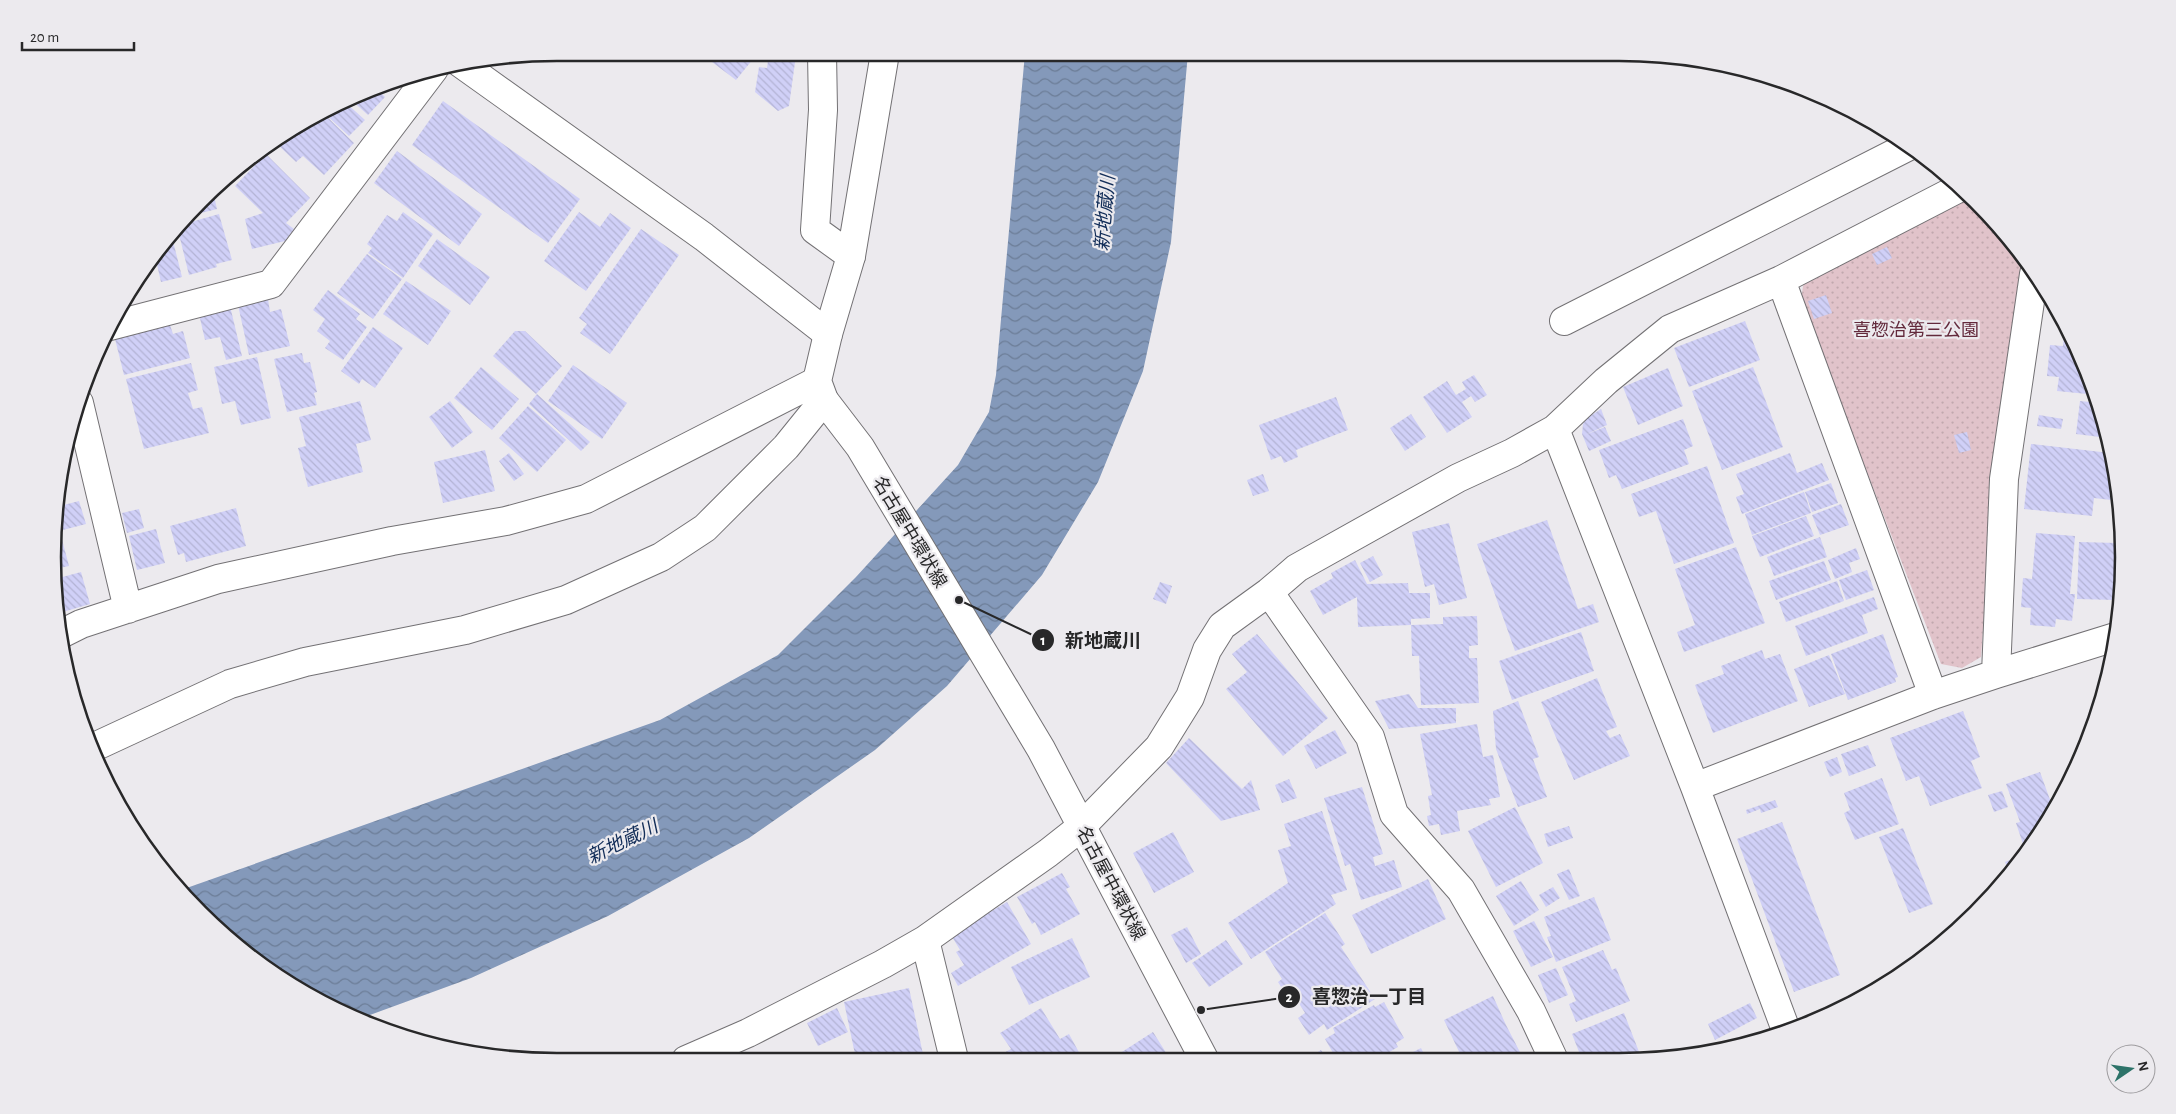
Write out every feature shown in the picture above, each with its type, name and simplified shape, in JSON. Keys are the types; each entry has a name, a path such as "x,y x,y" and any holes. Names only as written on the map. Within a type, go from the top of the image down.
{"street":[{"path":"822,61 823,110 814,230 851,256"},
{"path":"98,745 230,684 305,662 465,630 557,603 661,557 705,528 786,447 820,391 828,334 851,256 884,61"},
{"path":"469,69 704,237 828,334"},
{"path":"120,323 271,284 427,79"},
{"path":"1564,321 1901,150"},
{"path":"701,1053 756,1028 883,964 925,940 1048,853 1080,827 1159,747 1190,697 1207,650 1222,626 1269,592 1297,568 1458,478 1512,453 1555,429 1606,381 1670,329 1781,280 1953,191"},
{"path":"1781,280 1933,696"},
{"path":"1996,674 2004,478 2032,284"},
{"path":"67,631 81,624 218,579 392,540 506,521 586,500 820,391"},
{"name":"名古屋中環状線","path":"820,391 860,447 1041,749 1080,827 1201,1053"},
{"path":"82,417 128,609"},
{"path":"1555,429 1695,787 1784,1024"},
{"path":"1269,592 1370,737 1394,814 1461,890 1531,1011 1551,1053"},
{"path":"1695,787 1933,696 2108,639"},
{"path":"925,940 953,1053"}],"green space":[{"name":"喜惣治第三公園","path":"1962,199 1992,230 2024,271 1994,477 1981,657 1962,668 1941,664 1801,301 1803,286 1810,274"}],"water":[{"path":"1024,61 1187,61 1171,242 1143,371 1098,482 1042,575 947,686 875,750 749,838 608,916 471,978 368,1016 309,986 255,950 206,908 187,888 660,720 778,655 856,577 958,465 989,412 996,375"}],"building":[{"path":"711,61 751,61 736,80"},
{"path":"768,61 795,61 789,106 778,111 755,92 759,67 767,68"},
{"path":"382,94 385,97 368,115 356,104"},
{"path":"443,101 580,199 548,243 412,145"},
{"path":"350,107 365,120 349,136 329,117"},
{"path":"328,118 354,143 324,175 303,156 296,162 280,147"},
{"path":"397,151 482,214 459,246 374,183"},
{"path":"267,155 310,198 286,223 294,229 285,241 252,249 245,219 263,213 235,186"},
{"path":"214,198 217,209 199,213"},
{"path":"403,212 433,234 403,278 368,253 372,248 367,244 387,215 397,221"},
{"path":"579,212 600,227 610,213 631,228 586,291 544,261"},
{"path":"219,214 232,260 216,264 217,267 189,275 179,236 191,222"},
{"path":"641,229 679,255 610,354 580,333 587,324 579,318"},
{"path":"437,239 490,277 470,305 418,266"},
{"path":"174,243 182,277 161,282 157,265"},
{"path":"1887,247 1892,258 1877,265 1872,254"},
{"path":"367,254 402,279 373,319 337,293"},
{"path":"406,281 451,311 428,345 383,314"},
{"path":"328,290 360,314 356,319 367,327 343,360 325,348 330,341 317,331 325,319 313,310"},
{"path":"1826,295 1832,313 1814,319 1808,301"},
{"path":"268,299 270,312 281,309 290,346 249,355 238,305"},
{"path":"230,306 242,356 226,360 220,337 205,340 199,314"},
{"path":"1745,321 1760,360 1689,387 1674,348"},
{"path":"170,325 173,334 183,331 190,358 124,375 115,339"},
{"path":"373,327 403,348 375,388 362,379 359,384 341,371"},
{"path":"515,331 525,331 562,366 536,394 493,356"},
{"path":"2064,338 2087,394 2057,391 2059,377 2047,376 2050,345 2063,346"},
{"path":"302,353 304,363 310,362 317,392 314,393 317,405 287,412 274,359"},
{"path":"257,357 271,418 241,425 235,401 222,404 214,367"},
{"path":"191,363 198,390 188,393 193,409 202,407 209,433 144,449 126,379"},
{"path":"573,365 627,403 602,439 548,401"},
{"path":"481,367 519,399 492,430 454,398"},
{"path":"1753,367 1783,447 1722,470 1692,391"},
{"path":"1668,368 1683,406 1638,425 1623,387"},
{"path":"1474,375 1487,395 1475,402 1471,396 1462,402 1472,417 1447,433 1423,397 1447,381 1456,395 1466,389 1462,382"},
{"path":"537,394 590,442 581,451 529,404"},
{"path":"1336,397 1348,430 1296,450 1298,457 1284,463 1281,456 1271,460 1259,425"},
{"path":"360,401 371,440 356,444 363,472 308,487 298,448 306,446 299,417"},
{"path":"450,401 473,432 452,448 429,417"},
{"path":"2080,401 2089,402 2100,437 2076,434"},
{"path":"528,406 566,440 537,472 499,438"},
{"path":"1601,409 1607,425 1585,435 1605,427 1611,441 1589,451 1582,434 1583,424 1587,418"},
{"path":"1411,414 1426,437 1405,451 1390,428"},
{"path":"2039,415 2063,419 2061,429 2037,426"},
{"path":"1683,419 1693,446 1684,450 1689,464 1622,489 1616,475 1609,478 1599,450"},
{"path":"1967,432 1971,450 1959,453 1954,435"},
{"path":"2031,444 2103,452 2111,500 2094,498 2092,516 2024,509"},
{"path":"485,450 495,491 443,503 434,462"},
{"path":"509,453 524,474 514,481 499,461"},
{"path":"1790,453 1797,473 1822,463 1829,480 1742,514 1736,497 1744,494 1736,474"},
{"path":"1707,466 1734,543 1674,564 1656,511 1639,517 1631,494"},
{"path":"1263,474 1269,491 1253,496 1247,480"},
{"path":"1831,483 1838,503 1812,512 1805,492"},
{"path":"1804,492 1811,513 1752,535 1745,514"},
{"path":"79,501 86,524 63,530 64,505"},
{"path":"1841,504 1849,525 1820,535 1812,515"},
{"path":"236,508 246,546 186,562 184,553 178,555 170,526"},
{"path":"139,509 144,528 127,533 122,513"},
{"path":"1806,516 1814,536 1760,557 1752,536"},
{"path":"1547,520 1578,609 1593,604 1599,622 1515,651 1477,544"},
{"path":"1449,523 1467,598 1439,605 1434,584 1425,587 1412,532"},
{"path":"156,529 165,563 137,570 129,536"},
{"path":"2036,533 2075,536 2070,594 2075,594 2072,621 2056,619 2055,627 2030,625 2031,608 2021,607 2023,578 2032,579"},
{"path":"1820,537 1827,557 1774,576 1767,557"},
{"path":"62,538 69,566 61,568"},
{"path":"2079,542 2115,543 2113,600 2077,599"},
{"path":"1736,547 1765,623 1684,652 1677,632 1695,625 1675,569"},
{"path":"1856,548 1860,559 1849,563 1852,572 1835,579 1828,560"},
{"path":"1373,556 1383,575 1370,582 1360,563"},
{"path":"1355,560 1367,584 1408,583 1409,593 1430,593 1430,618 1411,619 1411,625 1358,627 1357,597 1323,615 1310,591 1333,578 1331,573"},
{"path":"1824,561 1831,580 1776,600 1769,581"},
{"path":"1867,570 1874,590 1846,600 1839,580"},
{"path":"81,572 90,604 64,612 62,577"},
{"path":"1837,581 1844,601 1786,622 1779,602"},
{"path":"1160,582 1172,586 1166,604 1153,599"},
{"path":"1874,597 1878,609 1862,615 1868,633 1806,656 1795,626"},
{"path":"1477,616 1478,645 1469,646 1469,658 1477,658 1479,703 1421,705 1419,656 1412,656 1411,625 1443,624 1443,617"},
{"path":"1581,632 1594,671 1512,700 1499,661"},
{"path":"1257,634 1328,718 1283,756 1226,689 1247,672 1232,654"},
{"path":"1883,634 1898,677 1895,678 1896,682 1848,700 1831,654"},
{"path":"1762,650 1765,659 1780,654 1798,701 1713,733 1695,685 1724,674 1721,666"},
{"path":"1829,655 1845,694 1809,707 1794,669"},
{"path":"1597,678 1617,727 1606,731 1610,738 1620,734 1630,756 1574,780 1541,702"},
{"path":"1409,694 1418,708 1456,708 1456,723 1389,729 1375,701"},
{"path":"1518,701 1539,757 1533,759 1547,797 1518,807 1496,749 1493,711"},
{"path":"1963,711 1980,757 1971,761 1982,788 1930,806 1919,776 1906,781 1890,738"},
{"path":"1477,724 1483,757 1493,755 1500,797 1489,799 1491,805 1457,811 1460,831 1441,835 1439,824 1429,826 1427,816 1431,815 1428,796 1432,795 1420,734"},
{"path":"1335,730 1347,753 1316,769 1304,746"},
{"path":"1189,738 1242,789 1251,780 1260,810 1221,821 1166,763"},
{"path":"1868,745 1876,766 1849,776 1841,754"},
{"path":"1837,757 1842,772 1830,777 1824,762"},
{"path":"2040,772 2050,801 2023,844 2016,823 2020,822 2006,784"},
{"path":"1882,778 1899,824 1855,840 1844,813 1850,810 1844,793"},
{"path":"1289,779 1297,798 1282,803 1275,785"},
{"path":"1362,787 1383,854 1373,857 1375,866 1394,860 1402,887 1361,900 1350,864 1345,866 1324,798"},
{"path":"2002,791 2008,807 1994,812 1988,795"},
{"path":"1775,800 1778,807 1761,813 1760,809 1747,814 1746,810"},
{"path":"1515,807 1543,863 1496,887 1468,831"},
{"path":"1322,811 1347,890 1331,895 1336,904 1251,959 1228,923 1288,883 1278,850 1291,846 1284,824"},
{"path":"1782,822 1840,975 1794,992 1737,839"},
{"path":"1569,826 1573,838 1548,847 1544,834"},
{"path":"1903,828 1933,904 1909,913 1879,837"},
{"path":"1173,832 1194,872 1154,893 1133,853"},
{"path":"1569,869 1580,896 1569,900 1557,874"},
{"path":"1062,873 1070,887 1066,889 1080,914 1041,935 1035,922 1032,924 1017,897"},
{"path":"1428,879 1446,919 1371,954 1352,915"},
{"path":"1521,881 1539,910 1514,926 1496,896"},
{"path":"1553,887 1560,898 1546,907 1539,895"},
{"path":"1594,897 1611,940 1556,962 1547,937 1551,936 1544,917"},
{"path":"1007,902 1031,944 958,986 951,973 964,965 956,952 960,950 951,935"},
{"path":"1325,913 1345,944 1341,947 1375,999 1327,1030 1324,1024 1309,1035 1298,1018 1305,1013 1295,997 1290,1001 1278,982 1282,979 1265,952"},
{"path":"1534,921 1553,957 1531,967 1513,931"},
{"path":"1187,927 1201,954 1186,963 1171,935"},
{"path":"1072,938 1090,977 1029,1005 1011,967"},
{"path":"1226,940 1243,964 1209,987 1192,963"},
{"path":"1603,950 1612,970 1616,968 1630,1001 1576,1022 1569,1004 1576,1001 1562,967"},
{"path":"1556,968 1568,995 1549,1003 1538,975"},
{"path":"909,988 923,1053 855,1053 844,1002"},
{"path":"1493,996 1520,1053 1460,1053 1444,1020"},
{"path":"1384,1002 1404,1038 1396,1043 1398,1047 1388,1053 1333,1053 1325,1039 1335,1033 1333,1028 1374,1005 1375,1007"},
{"path":"1750,1003 1757,1018 1715,1040 1708,1024"},
{"path":"837,1008 848,1032 818,1046 807,1023"},
{"path":"1041,1008 1060,1039 1069,1034 1079,1053 1004,1053 1011,1049 1000,1033"},
{"path":"1624,1013 1639,1052 1579,1053 1572,1034"},
{"path":"1153,1032 1166,1053 1120,1053"},
{"path":"1421,1048 1424,1053 1411,1053"}],"place":[{"name":"新地蔵川","path":"959,600"},
{"name":"喜惣治一丁目","path":"1201,1010"}]}
